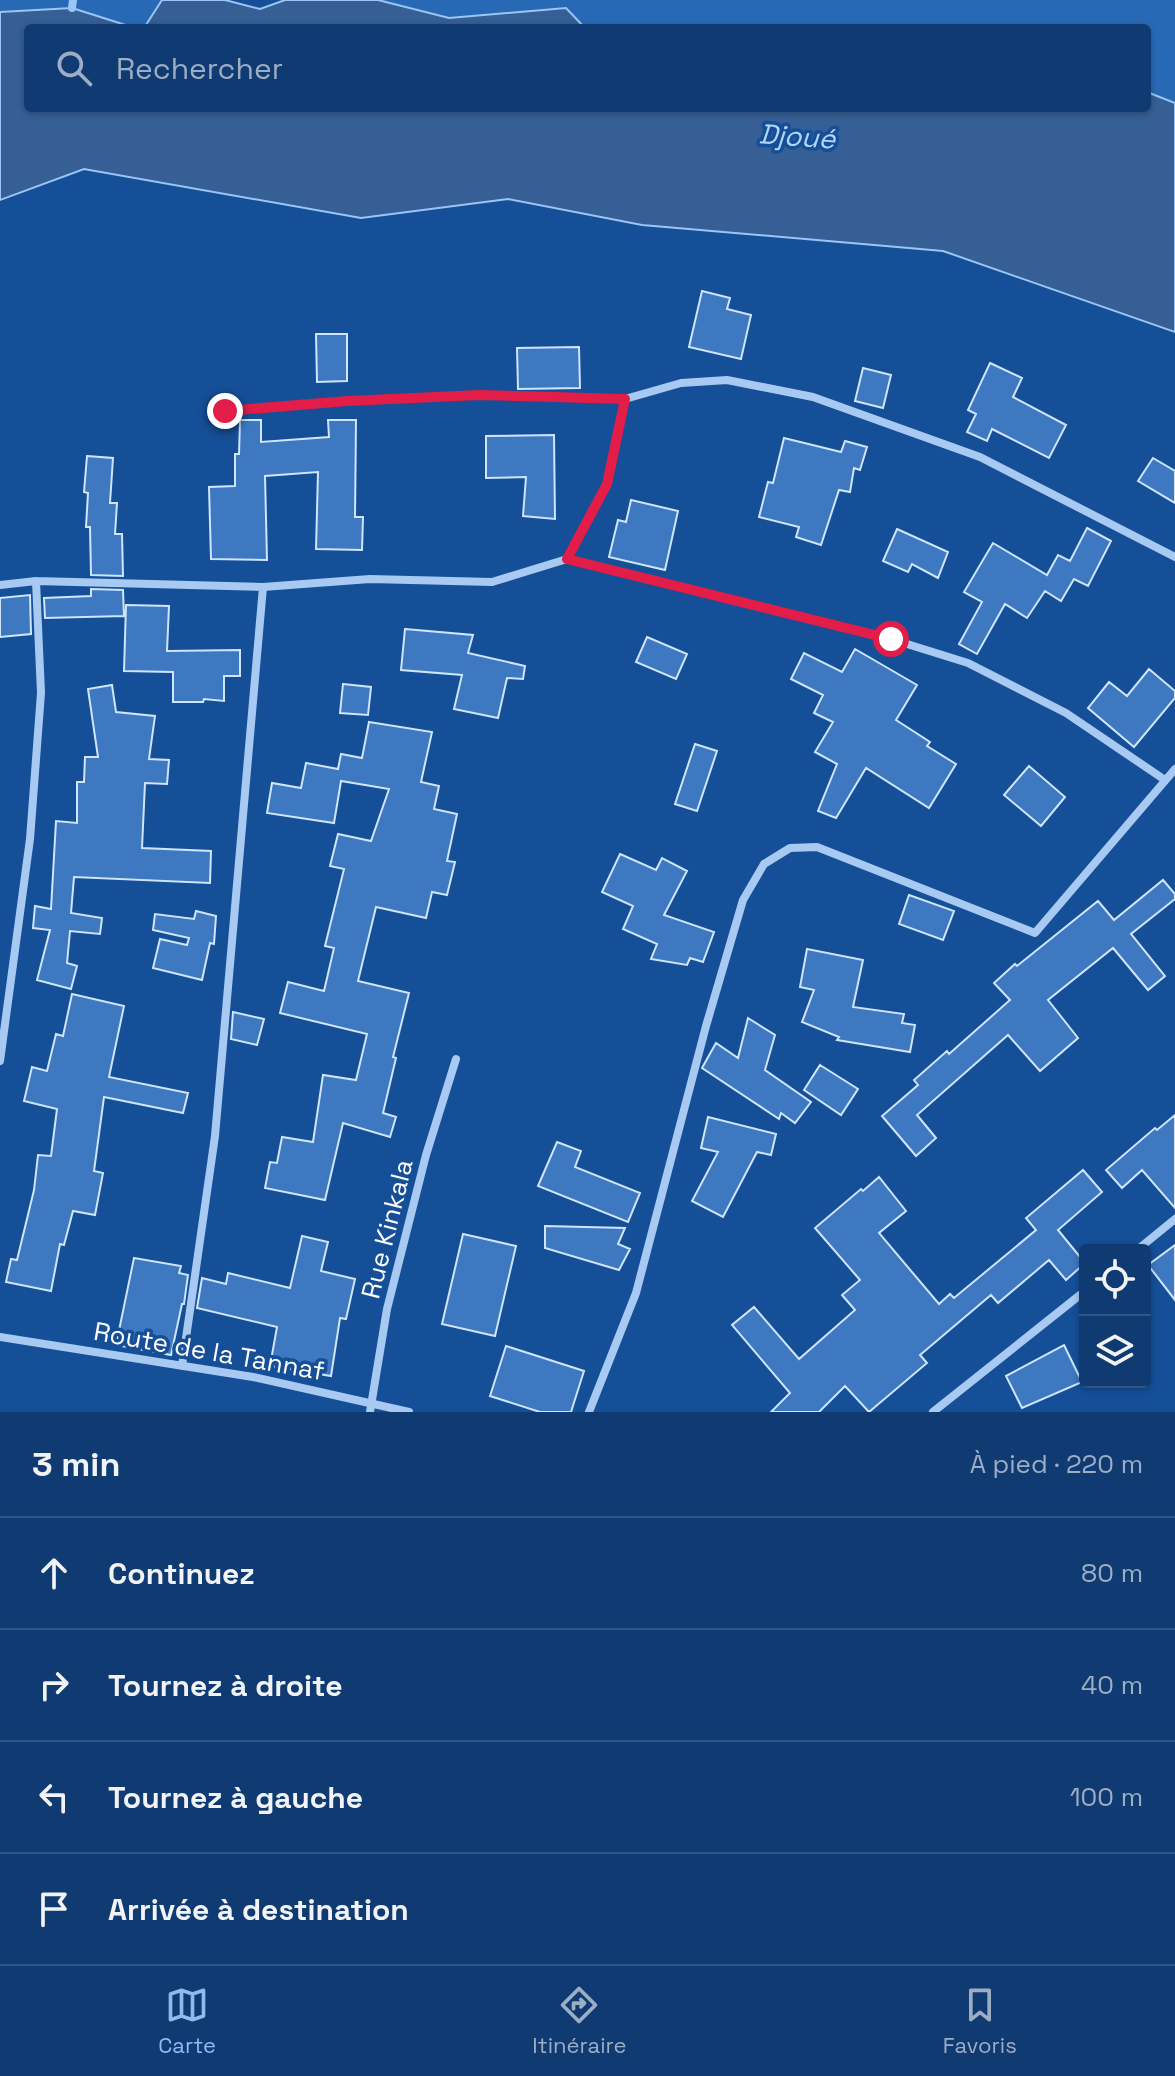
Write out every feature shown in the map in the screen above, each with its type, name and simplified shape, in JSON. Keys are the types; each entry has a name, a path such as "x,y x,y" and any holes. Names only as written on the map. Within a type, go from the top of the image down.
{"street":[{"path":"225,411 479,395 625,399 681,383 727,380 813,397 980,457 1175,557"},
{"path":"567,559 607,484 625,399"},
{"path":"0,585 36,581 263,587 370,579 492,582 567,559 891,639 968,663 1066,713 1165,780"},
{"path":"0,1061 30,839 41,693 36,581"},
{"path":"182,1366 215,1136 263,587"},
{"path":"589,1412 636,1293 706,1026 743,900 764,864 790,848 817,847 1035,933 1175,769"},
{"name":"Rue Kinkala","path":"371,1408 387,1309 426,1155 456,1059"},
{"path":"1144,1244 1175,1219"},
{"path":"933,1412 1079,1296"},
{"name":"Route de la Tannaf","path":"0,1337 253,1377 371,1408 409,1412"}],"shaded area":[{"path":"0,0 162,0 147,24 122,24 72,8 0,12"},
{"path":"378,0 1175,0 1175,103 1151,94 1151,24 581,24 566,8 449,18"}],"water":[{"path":"162,0 225,0 260,9 285,0 378,0 449,18 566,8 581,24 147,24"},
{"name":"Djoué","path":"72,8 122,24 24,24 24,112 1151,112 1151,94 1175,103 1175,332 943,251 642,225 508,199 361,218 84,169 0,200 0,12"}],"building":[{"path":"702,291 730,298 727,309 751,315 741,359 689,347"},
{"path":"316,334 347,334 347,381 317,382"},
{"path":"579,347 580,388 518,389 517,348"},
{"path":"990,363 1022,378 1013,397 1066,425 1049,458 992,429 987,441 967,432 976,414 968,410"},
{"path":"863,368 891,375 883,408 855,401"},
{"path":"240,420 261,420 261,442 329,437 328,420 356,420 355,517 363,517 362,550 316,549 318,472 265,476 267,560 211,559 209,487 235,486 235,454 239,454"},
{"path":"554,435 555,519 523,516 526,477 486,478 486,436"},
{"path":"784,438 841,452 845,441 867,447 860,470 854,468 850,492 839,490 821,545 796,537 799,527 759,517 768,482 773,483"},
{"path":"87,456 113,458 110,503 117,503 115,534 122,534 123,576 91,575 90,527 86,527 88,493 84,492"},
{"path":"1153,458 1175,471 1175,503 1138,481"},
{"path":"631,500 678,511 665,570 609,557 618,520 626,522"},
{"path":"1087,528 1111,541 1088,586 1074,579 1061,601 1045,591 1027,618 1005,604 977,654 959,644 982,602 964,592 993,543 1047,575 1058,555 1070,561"},
{"path":"897,529 948,552 938,578 912,564 908,572 883,561"},
{"path":"91,589 123,590 124,616 45,618 44,598 91,596"},
{"path":"30,595 31,634 0,637 0,598"},
{"path":"126,605 169,606 167,651 240,650 240,676 224,676 224,701 173,702 173,672 124,671"},
{"path":"405,629 473,635 468,653 525,666 523,679 507,678 498,718 454,709 462,675 401,670"},
{"path":"647,637 687,654 676,679 636,662"},
{"path":"855,649 917,685 896,720 930,742 927,746 956,764 929,808 866,768 836,818 818,811 837,764 815,752 833,722 814,713 823,695 791,679 804,653 842,672"},
{"path":"1149,669 1175,691 1175,698 1134,747 1088,708 1109,682 1127,696"},
{"path":"343,684 371,687 368,715 340,713"},
{"path":"112,685 116,712 155,716 149,759 169,760 167,784 145,783 142,848 211,851 210,883 74,877 71,913 102,918 100,934 70,931 67,963 77,966 71,989 37,980 50,930 33,928 35,906 51,909 56,821 77,823 77,782 84,782 85,757 98,757 88,689"},
{"path":"369,722 432,732 421,782 439,786 434,809 457,814 447,861 455,862 447,895 432,892 426,918 376,907 358,981 409,993 383,1113 396,1117 390,1137 343,1123 325,1200 265,1188 270,1162 277,1163 282,1137 313,1142 323,1075 356,1080 367,1034 280,1013 288,982 324,991 334,948 325,946 344,869 330,866 338,834 371,841 389,789 341,781 334,823 267,813 272,783 301,788 306,763 338,769 341,754 362,758"},
{"path":"695,744 717,751 697,811 675,804"},
{"path":"1029,766 1065,797 1041,826 1004,795"},
{"path":"620,854 656,870 662,858 687,871 664,915 714,932 703,962 690,958 687,965 651,959 657,944 623,929 633,906 602,892"},
{"path":"1163,880 1175,894 1175,899 1131,934 1165,976 1148,990 1113,948 1048,1000 1078,1038 1040,1071 1008,1035 917,1115 936,1138 916,1156 882,1116 918,1085 914,1080 947,1051 949,1054 1010,1000 994,983 1098,901 1114,920"},
{"path":"909,895 954,911 943,940 899,924"},
{"path":"196,911 216,916 214,944 210,943 202,980 153,968 160,939 187,945 189,938 153,930 155,914 194,919"},
{"path":"807,949 863,960 853,1007 904,1014 902,1023 915,1025 910,1052 837,1040 839,1037 802,1022 814,990 800,987"},
{"path":"72,994 124,1006 109,1077 188,1093 183,1113 104,1097 94,1171 103,1173 95,1215 73,1211 64,1245 60,1244 51,1291 6,1282 11,1259 17,1260 34,1190 38,1155 51,1156 57,1109 24,1101 32,1067 47,1071 56,1034 63,1036"},
{"path":"233,1012 264,1019 257,1045 231,1039"},
{"path":"748,1018 775,1035 765,1070 811,1102 795,1123 781,1113 779,1119 702,1068 716,1043 738,1058"},
{"path":"820,1065 858,1089 841,1115 804,1090"},
{"path":"1175,1115 1175,1208 1142,1170 1122,1188 1106,1170"},
{"path":"708,1117 776,1134 771,1155 757,1152 723,1217 692,1201 718,1152 701,1148"},
{"path":"557,1142 581,1151 575,1167 640,1193 628,1222 538,1186"},
{"path":"1083,1170 1102,1192 1058,1230 1079,1256 1079,1268 1066,1280 1049,1260 998,1303 991,1295 920,1355 927,1363 869,1412 845,1386 819,1412 771,1412 790,1393 732,1325 754,1307 799,1359 855,1310 842,1295 860,1280 815,1228 861,1189 863,1191 879,1177 906,1211 879,1233 939,1304 950,1294 954,1298 1036,1230 1026,1218"},
{"path":"545,1226 625,1228 618,1244 630,1249 619,1270 545,1248"},
{"path":"463,1234 516,1246 495,1336 442,1324"},
{"path":"302,1236 328,1242 321,1271 355,1279 346,1319 340,1318 331,1376 270,1366 277,1327 197,1308 202,1278 226,1284 228,1273 290,1288"},
{"path":"1175,1245 1175,1300 1151,1269 1151,1263"},
{"path":"134,1258 181,1266 179,1273 188,1275 171,1355 116,1345"},
{"path":"1064,1345 1079,1376 1079,1383 1022,1408 1006,1376"},
{"path":"506,1346 584,1371 571,1412 540,1412 490,1396"}],"waterway":[{"path":"72,8 73,0"}],"route":[{"path":"225,411 479,395 625,399 607,484 567,559 891,639"}]}
